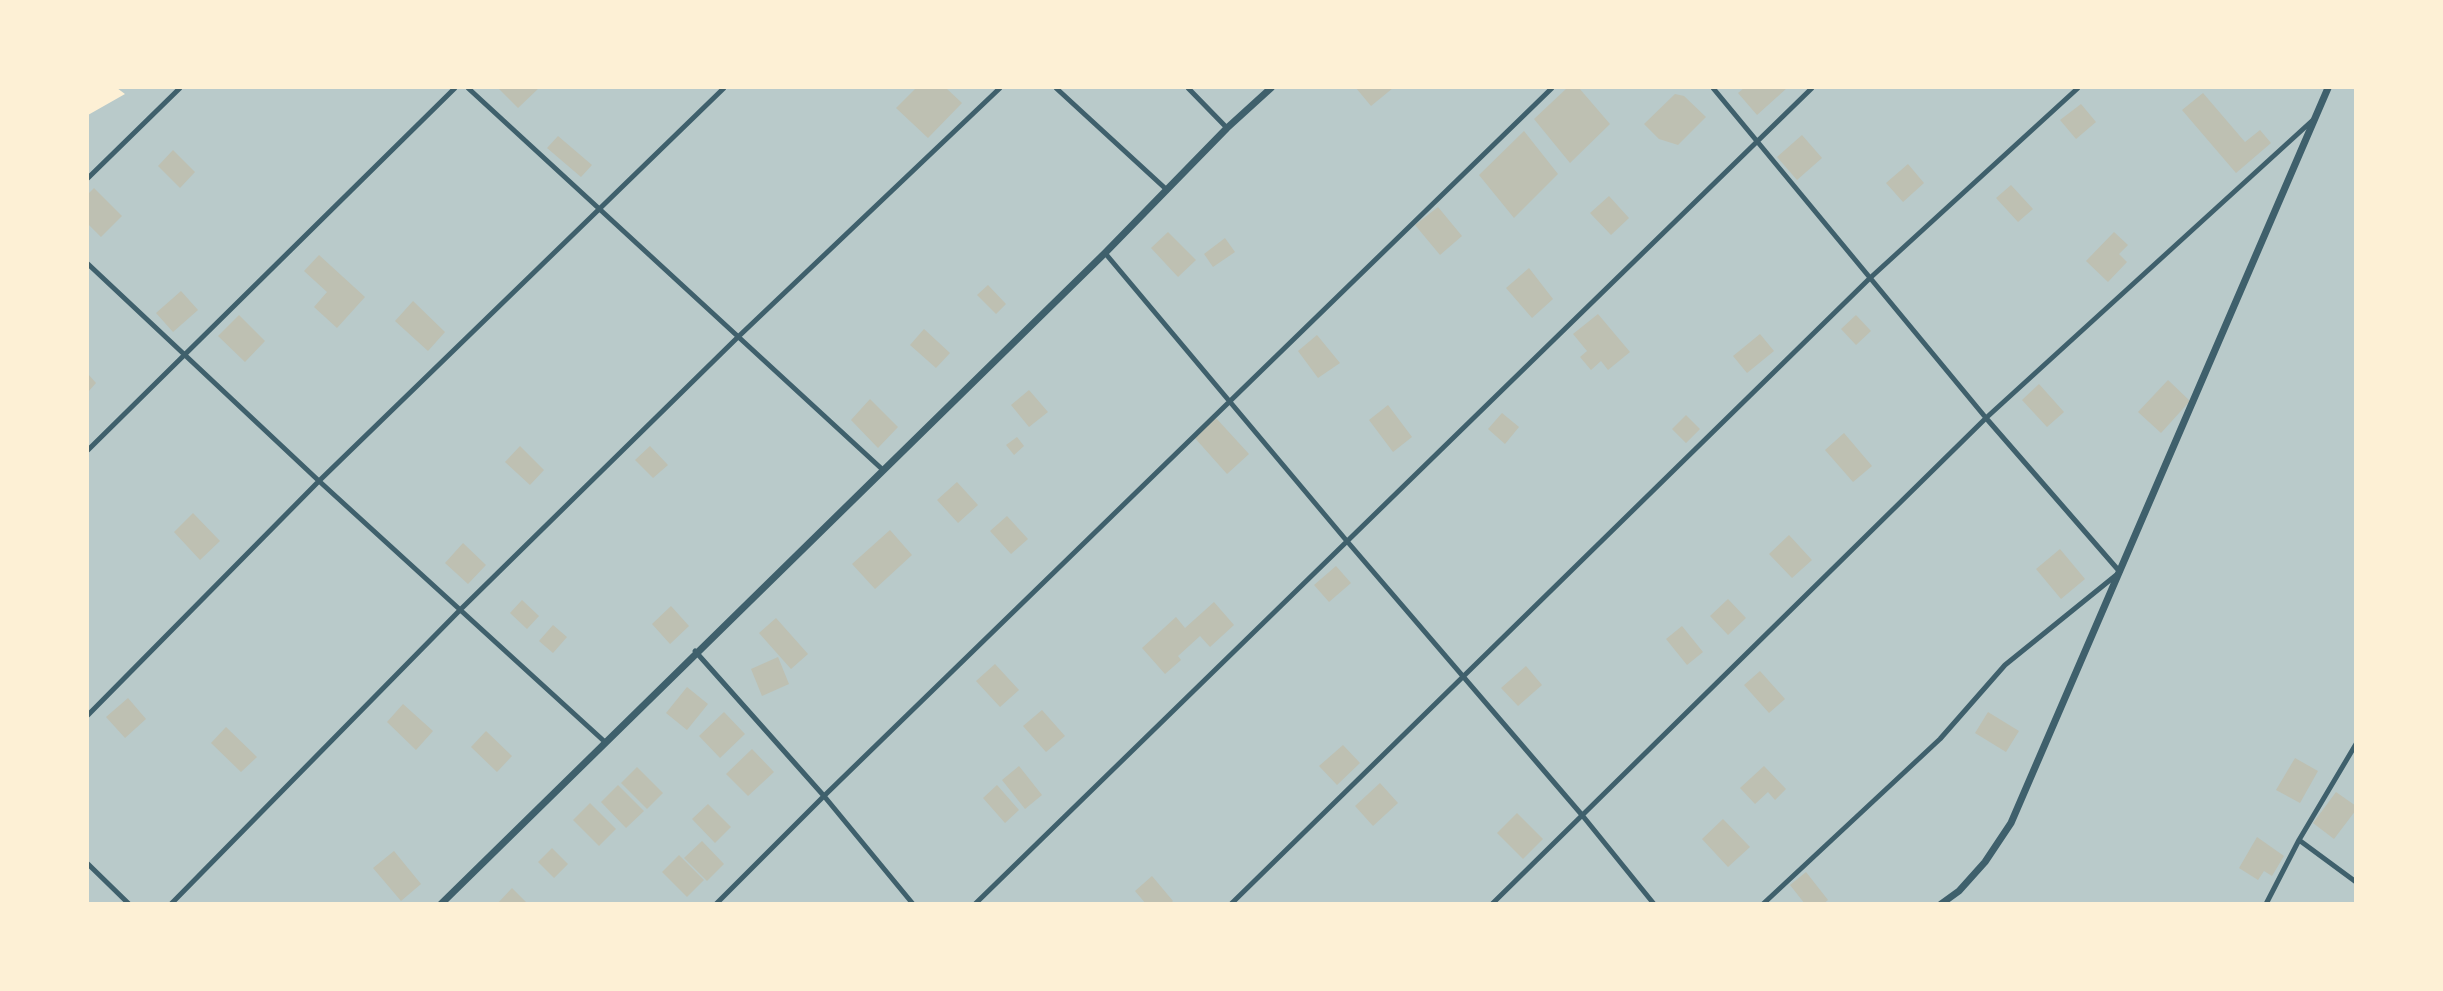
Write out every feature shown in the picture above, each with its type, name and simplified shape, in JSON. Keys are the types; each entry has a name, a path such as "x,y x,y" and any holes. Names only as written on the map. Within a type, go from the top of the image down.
{"street":[{"path":"440,904 1105,253 1227,128 1271,88"},
{"path":"1941,904 1959,891 1985,863 2011,822 2328,88"}],"lane":[{"path":"88,178 180,88"},
{"path":"88,450 455,88"},
{"path":"468,88 883,470"},
{"path":"88,715 319,481 724,88"},
{"path":"171,904 461,609 738,337 1000,88"},
{"path":"1056,88 1167,190"},
{"path":"1188,88 1227,128"},
{"path":"716,904 1552,88"},
{"path":"1713,88 1869,279 2120,572 2005,665 1940,739 1763,904"},
{"path":"975,904 1812,88"},
{"path":"1231,904 1869,279 2078,88"},
{"path":"1492,904 1986,418 2316,118"},
{"path":"1105,253 1582,815 1654,904"},
{"path":"88,264 319,481 605,742"},
{"path":"695,652 824,796 913,904"},
{"path":"2266,904 2299,840 2356,744"},
{"path":"2299,840 2356,882"},
{"path":"88,864 129,904"}],"shaded area":[{"path":"117,88 2355,88 2355,903 88,903 88,115 125,94"}],"building":[{"path":"498,88 539,88 518,108"},
{"path":"916,88 946,88 962,103 928,138 896,108"},
{"path":"1356,88 1393,88 1371,106"},
{"path":"1567,88 1579,88 1610,124 1570,163 1534,119"},
{"path":"1744,88 1787,88 1757,115 1738,93"},
{"path":"2203,93 2245,142 2260,130 2271,143 2236,173 2182,110"},
{"path":"1675,94 1684,96 1706,117 1678,145 1659,139 1644,124"},
{"path":"2081,104 2096,122 2076,139 2060,120"},
{"path":"1524,131 1558,174 1514,218 1479,175"},
{"path":"1802,135 1822,158 1797,180 1777,157"},
{"path":"558,136 592,165 581,177 547,148"},
{"path":"173,150 195,172 180,188 158,166"},
{"path":"1908,164 1924,183 1903,202 1886,183"},
{"path":"2011,185 2033,209 2018,222 1996,198"},
{"path":"94,188 122,216 101,237 88,224 88,194"},
{"path":"1609,196 1629,218 1611,235 1590,213"},
{"path":"1438,207 1462,236 1440,255 1415,225"},
{"path":"1168,232 1196,260 1178,277 1151,248"},
{"path":"2114,232 2128,245 2119,254 2127,262 2108,282 2086,261"},
{"path":"1225,238 1235,252 1213,267 1204,254"},
{"path":"319,255 365,297 337,328 314,307 327,292 304,271"},
{"path":"1529,268 1553,299 1532,318 1506,288"},
{"path":"988,285 1006,304 996,314 977,295"},
{"path":"181,291 198,310 173,332 156,313"},
{"path":"413,301 445,332 428,351 395,321"},
{"path":"1598,314 1630,352 1608,370 1601,361 1591,370 1580,357 1587,351 1573,334"},
{"path":"239,315 265,341 245,362 218,336"},
{"path":"1856,315 1871,331 1856,345 1841,329"},
{"path":"924,329 950,353 936,368 910,345"},
{"path":"1760,334 1774,351 1747,373 1733,356"},
{"path":"1317,335 1340,363 1318,378 1298,351"},
{"path":"88,374 96,383 88,392"},
{"path":"2168,380 2190,401 2161,433 2138,412"},
{"path":"2039,384 2064,412 2047,427 2022,400"},
{"path":"1029,390 1048,412 1029,427 1011,405"},
{"path":"870,399 898,427 878,448 851,420"},
{"path":"1388,405 1412,437 1393,452 1369,420"},
{"path":"1502,413 1519,427 1505,444 1488,429"},
{"path":"1686,415 1700,429 1686,443 1672,429"},
{"path":"1216,418 1249,454 1227,474 1194,437"},
{"path":"1844,433 1872,466 1853,482 1825,450"},
{"path":"1017,437 1024,446 1014,455 1006,445"},
{"path":"520,446 544,470 530,485 505,462"},
{"path":"650,446 668,465 653,478 635,460"},
{"path":"957,482 978,505 958,523 937,500"},
{"path":"193,513 220,541 200,560 174,532"},
{"path":"1007,516 1028,539 1011,554 990,531"},
{"path":"890,530 912,555 875,589 852,564"},
{"path":"1789,535 1812,560 1792,578 1769,554"},
{"path":"463,543 486,565 468,584 445,563"},
{"path":"2060,549 2085,579 2061,599 2036,569"},
{"path":"1336,566 1351,583 1329,602 1314,585"},
{"path":"1728,599 1746,618 1728,635 1710,616"},
{"path":"522,600 539,616 527,629 510,613"},
{"path":"1214,602 1234,625 1210,647 1200,636 1178,656 1181,660 1165,674 1142,648 1176,617 1185,628"},
{"path":"671,606 689,626 670,644 652,624"},
{"path":"776,618 808,654 791,669 759,633"},
{"path":"553,625 567,637 553,653 539,641"},
{"path":"1682,626 1703,652 1687,665 1666,639"},
{"path":"778,657 789,684 762,696 751,669"},
{"path":"995,664 1019,690 1000,707 976,681"},
{"path":"1526,666 1542,685 1518,706 1501,688"},
{"path":"1760,671 1785,699 1769,713 1744,685"},
{"path":"687,687 708,704 687,730 666,713"},
{"path":"128,698 146,719 125,738 106,717"},
{"path":"403,704 433,731 416,750 387,722"},
{"path":"1042,710 1065,736 1046,752 1023,726"},
{"path":"724,712 745,734 720,758 699,736"},
{"path":"1988,712 2019,731 2006,752 1975,733"},
{"path":"226,727 257,757 241,772 211,743"},
{"path":"486,731 512,756 497,772 471,747"},
{"path":"1343,745 1360,763 1337,785 1319,766"},
{"path":"752,749 774,772 748,796 726,774"},
{"path":"2295,758 2318,771 2300,803 2276,790"},
{"path":"1019,766 1042,795 1025,809 1002,780"},
{"path":"1764,766 1786,789 1775,800 1768,792 1755,804 1740,788"},
{"path":"637,767 663,793 647,809 621,783"},
{"path":"1380,783 1398,803 1373,826 1355,806"},
{"path":"618,785 644,811 626,828 601,802"},
{"path":"997,785 1019,810 1005,823 983,798"},
{"path":"2336,792 2356,806 2356,810 2334,839 2313,823"},
{"path":"590,803 616,829 599,846 573,820"},
{"path":"708,804 731,827 715,843 692,819"},
{"path":"1517,813 1543,839 1523,859 1497,833"},
{"path":"1723,819 1750,847 1728,867 1702,839"},
{"path":"2257,837 2284,856 2272,876 2264,871 2258,880 2239,868"},
{"path":"702,841 724,864 707,881 684,858"},
{"path":"552,848 568,864 554,878 538,862"},
{"path":"394,851 421,884 401,901 373,868"},
{"path":"679,855 704,880 687,897 662,872"},
{"path":"1806,872 1828,900 1823,904 1805,904 1790,885"},
{"path":"1152,876 1173,901 1170,904 1146,904 1135,891"},
{"path":"512,888 528,904 497,904"}]}
